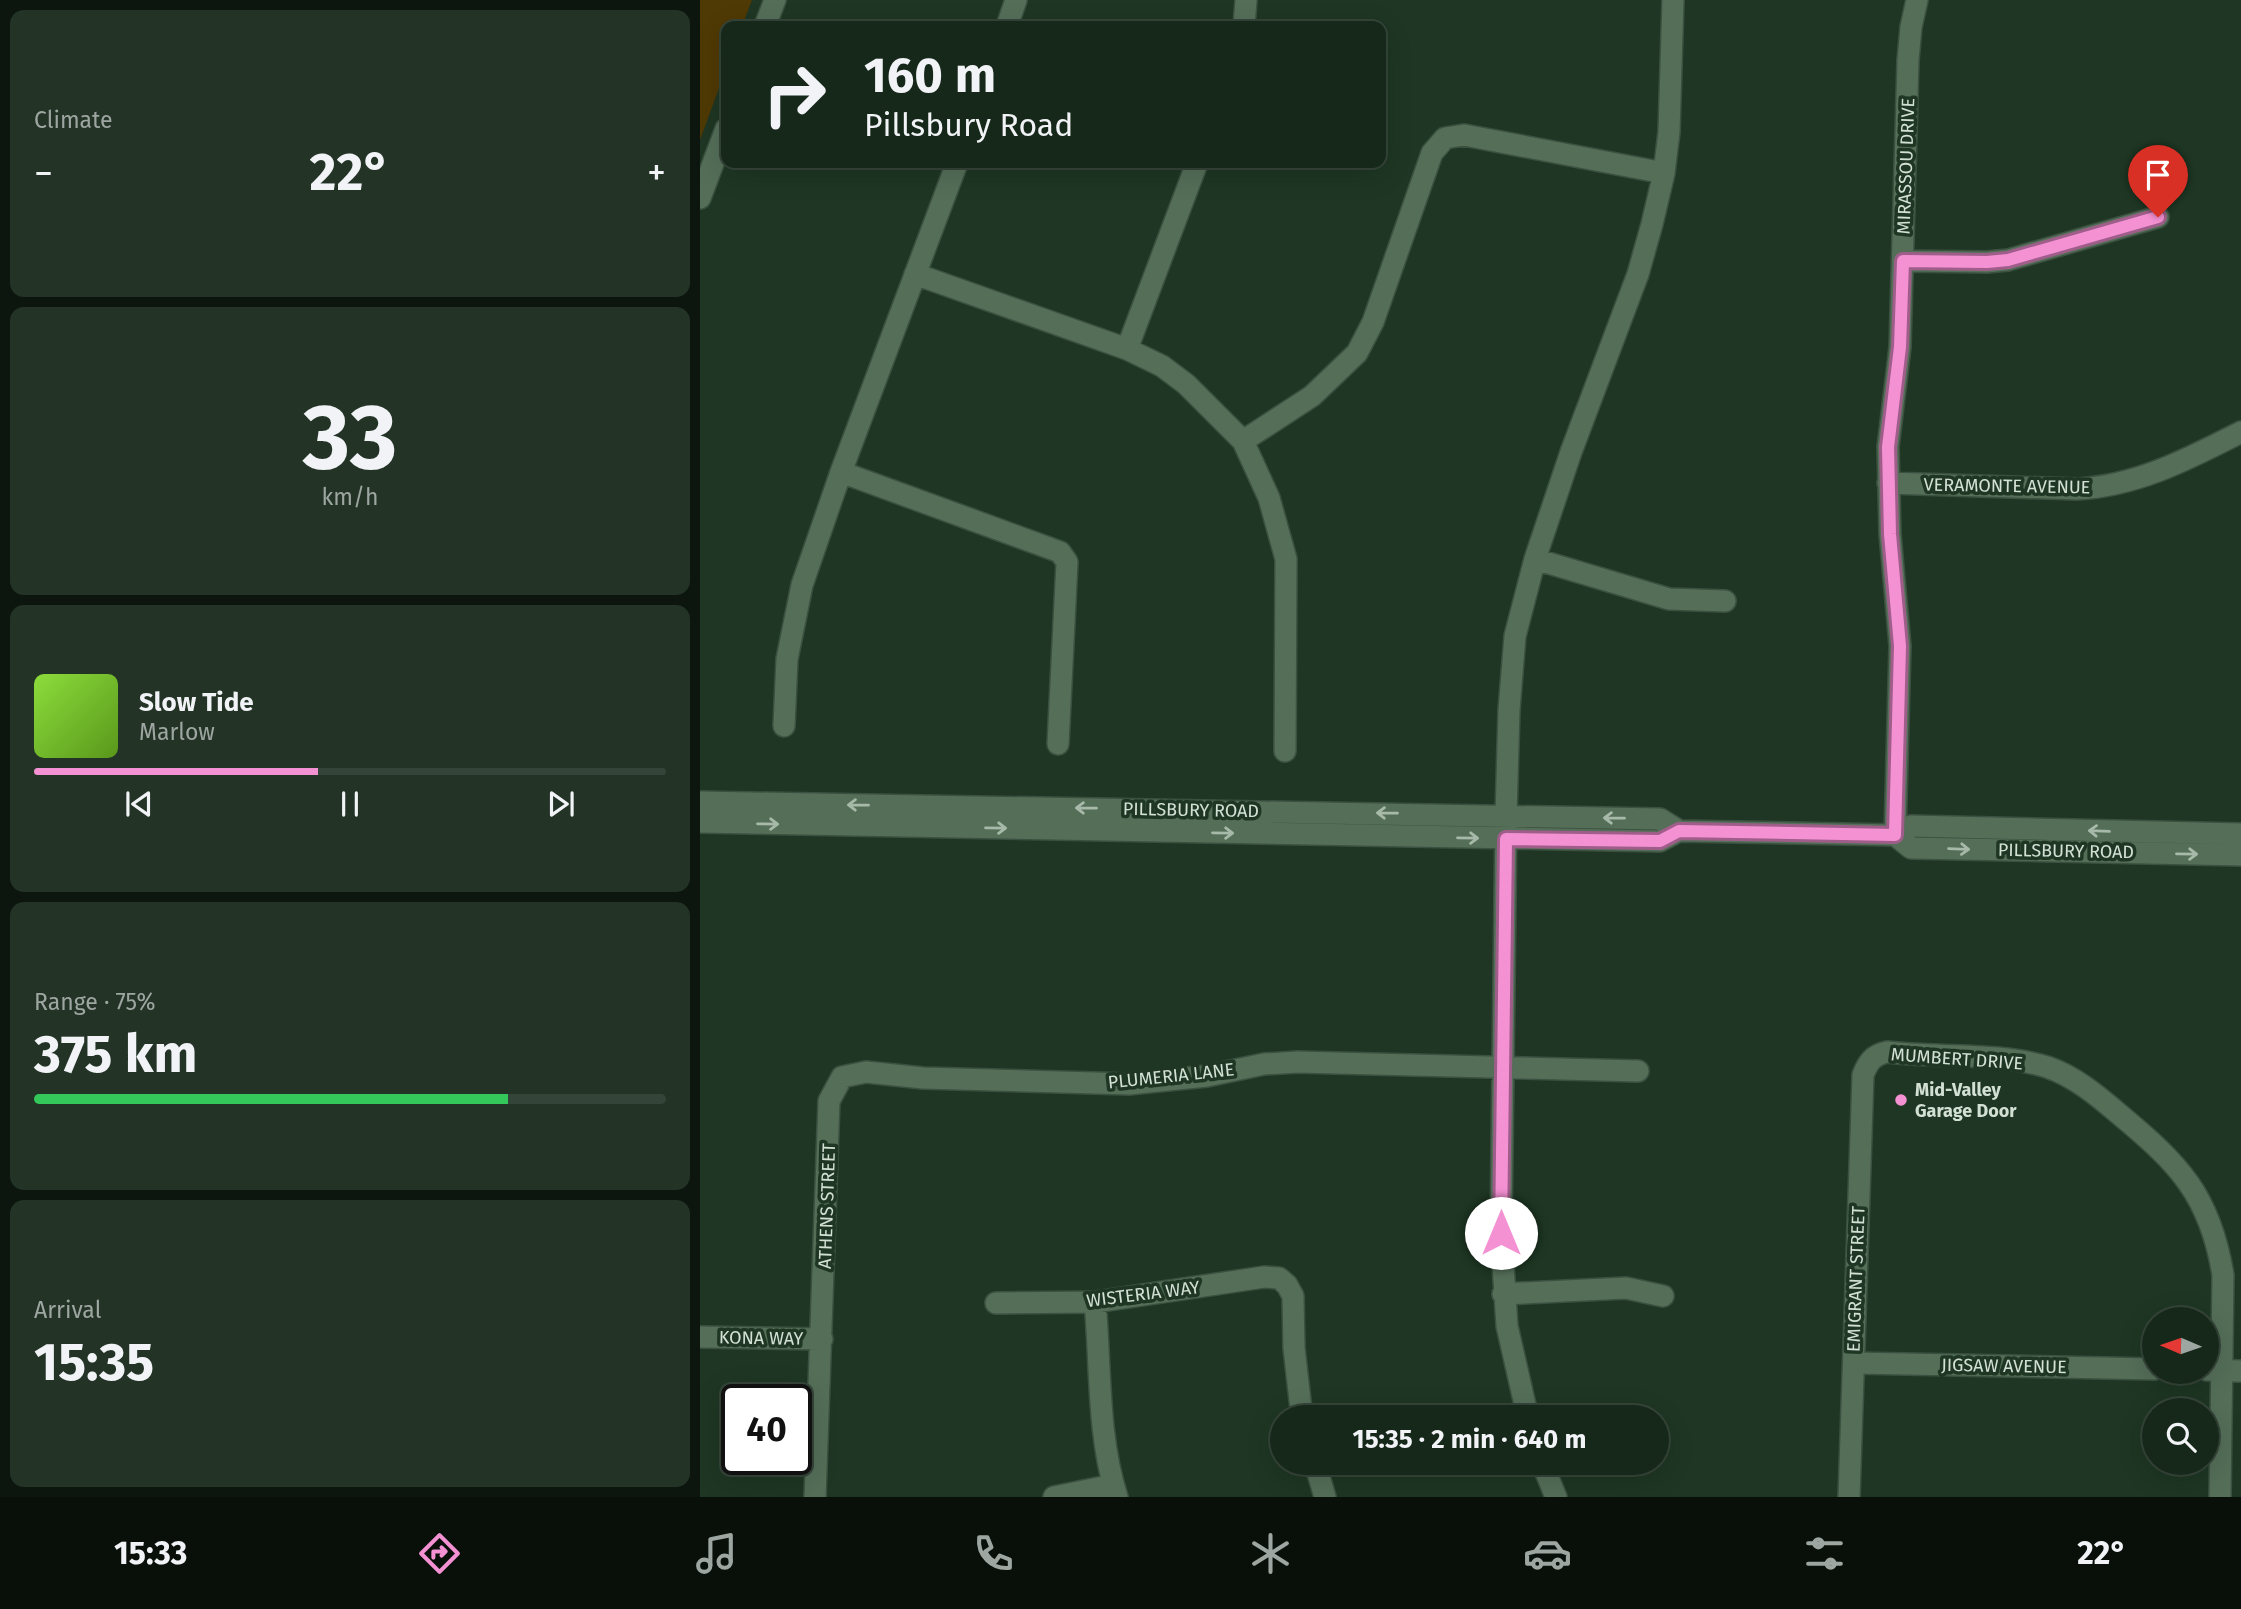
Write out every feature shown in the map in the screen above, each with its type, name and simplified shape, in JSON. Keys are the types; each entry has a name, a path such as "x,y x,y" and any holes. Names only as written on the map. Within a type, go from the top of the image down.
{"street":[{"path":"767,21 775,0"},
{"path":"1009,21 1016,0"},
{"path":"1244,21 1246,0"},
{"path":"1525,1405 1507,1326 1501,1233 1506,816 1509,710 1516,636 1535,559 1571,452 1638,274 1664,173 1669,132 1673,0"},
{"name":"MIRASSOU DRIVE","path":"1895,835 1900,646 1890,534 1888,447 1900,347 1908,60 1917,0"},
{"path":"1243,441 1312,396 1357,353 1373,322 1432,153 1445,138 1464,135 1664,173"},
{"path":"700,198 721,142"},
{"path":"785,726 787,659 802,584 955,168"},
{"path":"1127,349 1195,168"},
{"path":"1903,261 2008,260 2158,217"},
{"path":"915,274 1127,349 1162,366 1186,384 1243,441 1269,498 1286,559 1285,751"},
{"name":"VERAMONTE AVENUE","path":"1888,483 2103,488 2168,469 2241,432"},
{"path":"841,472 1060,552 1066,562 1058,744"},
{"path":"1535,559 1669,599 1725,601"},
{"name":"PILLSBURY ROAD","path":"700,802 1660,819 1679,831"},
{"name":"PILLSBURY ROAD","path":"700,822 1660,841 1679,831 1895,835 1911,826 2241,834"},
{"name":"PILLSBURY ROAD","path":"1895,835 1911,848 2241,855"},
{"name":"MUMBERT DRIVE","path":"1867,1063 1878,1054 1887,1052 2002,1059 2049,1068 2094,1093 2159,1147 2198,1195 2218,1242 2223,1275 2220,1497"},
{"name":"PLUMERIA LANE","path":"842,1077 866,1072 923,1078 1129,1084 1207,1076 1264,1065 1298,1062 1638,1071"},
{"name":"EMIGRANT STREET","path":"1849,1497 1862,1082 1867,1063"},
{"name":"ATHENS STREET","path":"815,1497 829,1101 842,1077"},
{"name":"WISTERIA WAY","path":"996,1303 1095,1302 1264,1277 1279,1278 1293,1296 1294,1348 1301,1405"},
{"path":"1503,1294 1626,1288 1663,1296"},
{"path":"1054,1497 1115,1491 1100,1402 1095,1302"},
{"name":"KONA WAY","path":"700,1337 822,1339"},
{"name":"JIGSAW AVENUE","path":"1854,1363 2142,1369"},
{"path":"1319,1475 1325,1497"},
{"path":"1547,1475 1556,1497"}],"shaded area":[{"path":"700,0 752,0 744,21 721,21 721,83 700,140"}],"place":[{"name":"Mid-Valley Garage Door","path":"1901,1100"}],"route":[{"path":"1501,1233 1506,839 1660,841 1679,831 1895,835 1900,646 1890,534 1888,447 1900,347 1903,261 2008,260 2158,217"}]}
